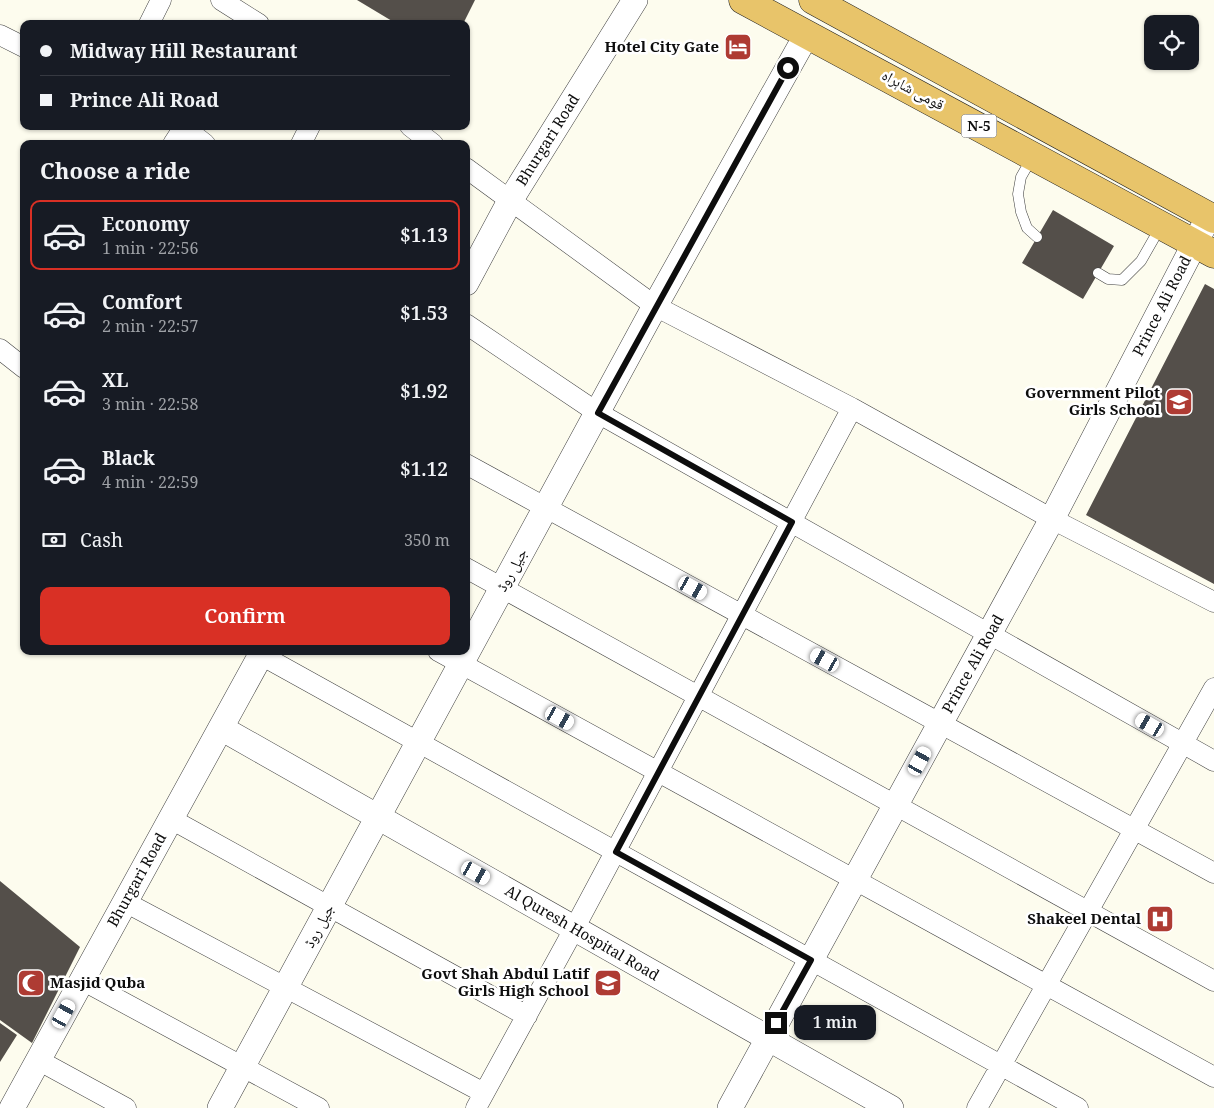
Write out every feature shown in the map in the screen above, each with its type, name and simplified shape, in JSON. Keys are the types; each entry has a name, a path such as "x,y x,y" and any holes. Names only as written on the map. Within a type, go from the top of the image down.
{"highway":[{"name":"قومی شاہراہ","path":"743,0 1204,248"},
{"name":"قومی شاہراہ","path":"813,0 1212,218"},
{"path":"921,95 935,66"}],"street":[{"path":"151,20 161,0"},
{"path":"221,0 254,20"},
{"name":"Bhurgari Road","path":"470,275 510,202 635,0"},
{"name":"جیل روڈ","path":"470,647 655,306 807,34"},
{"path":"0,35 20,45"},
{"path":"415,130 429,140"},
{"path":"180,132 197,140"},
{"path":"470,171 655,306 852,408 1052,519 1214,602"},
{"name":"Prince Ali Road","path":"730,1108 1052,519 1204,248 1212,218"},
{"path":"470,327 598,413 1214,761"},
{"path":"0,349 20,365"},
{"path":"125,902 286,988 480,1101 616,852 852,408"},
{"path":"470,466 1214,873"},
{"path":"470,570 1214,981"},
{"name":"Bhurgari Road","path":"12,1108 261,655"},
{"path":"266,655 1078,1108"},
{"path":"445,655 1214,1077"},
{"name":"جیل روڈ","path":"220,1108 466,655"},
{"path":"978,1108 1214,688"},
{"name":"Al Quresh Hospital Road","path":"221,728 891,1108"},
{"path":"171,819 526,1016"},
{"path":"82,980 319,1108"},
{"path":"38,1060 126,1108"}],"lane":[{"path":"1034,156 1021,177 1018,194 1021,212 1027,228 1037,237"},
{"path":"1098,273 1108,279 1122,280 1141,261 1162,225"}],"building":[{"path":"357,0 475,0 465,20 390,20"},
{"path":"1053,210 1114,246 1083,299 1022,263"},
{"name":"Government Pilot Girls School","path":"1205,284 1214,289 1214,584 1086,515"},
{"name":"Masjid Quba","path":"0,881 80,947 32,1043 0,1020"},
{"path":"0,1023 17,1035 0,1062"}],"place":[{"name":"Hotel City Gate","path":"738,47"},
{"name":"Government Pilot Girls School","path":"1179,402"},
{"name":"Shakeel Dental","path":"1160,919"},
{"name":"Masjid Quba","path":"31,983"},
{"name":"Govt Shah Abdul Latif Girls High School","path":"608,983"}],"route":[{"path":"776,1023 811,960 616,852 792,522 598,413 655,306 788,68"}]}
